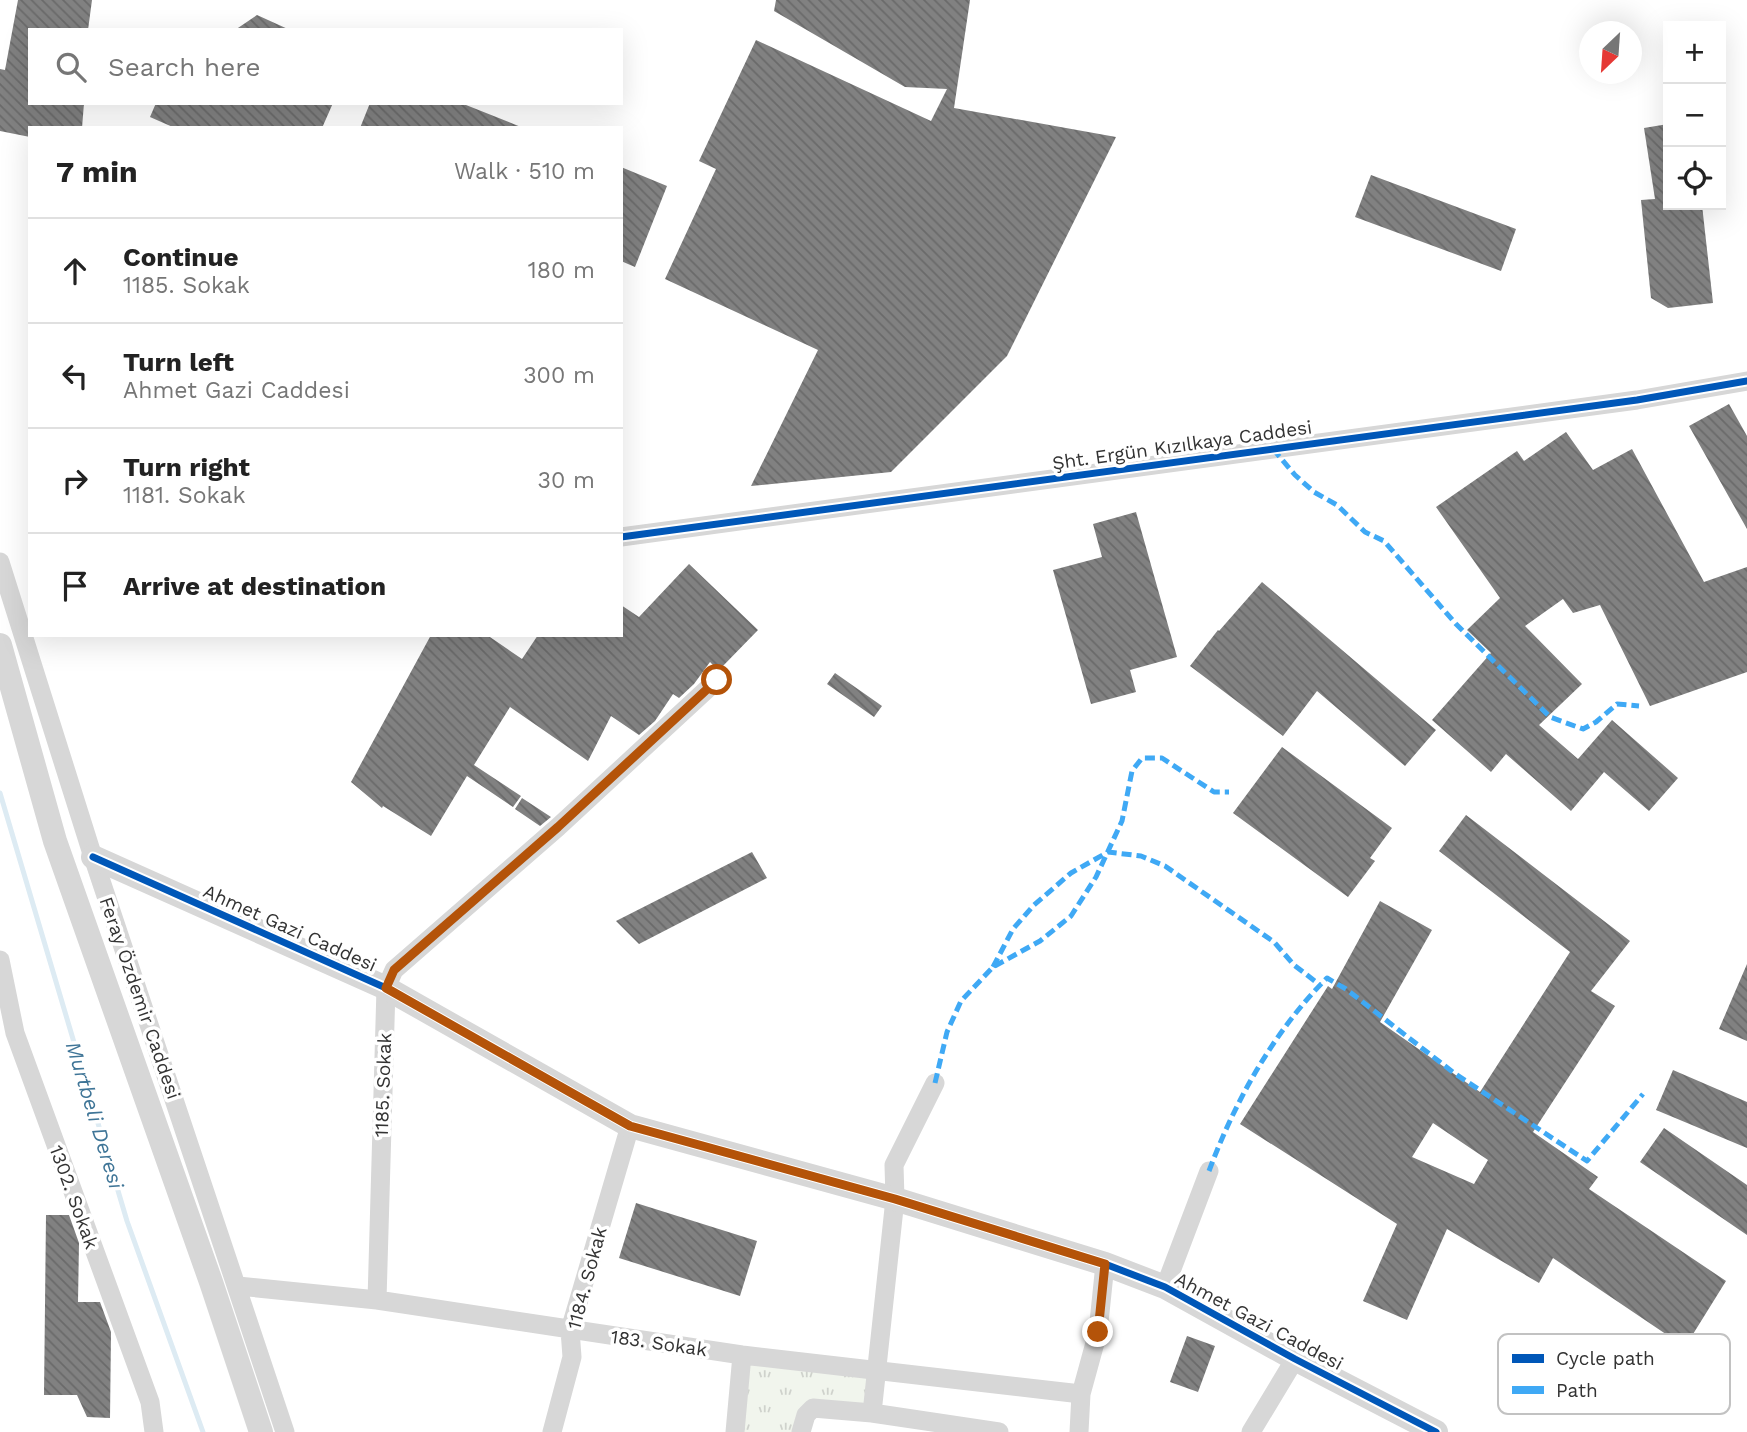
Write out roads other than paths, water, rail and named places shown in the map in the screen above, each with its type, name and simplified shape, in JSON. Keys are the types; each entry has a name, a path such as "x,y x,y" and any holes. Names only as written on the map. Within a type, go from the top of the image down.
{"street":[{"name":"Şht. Ergün Kızılkaya Caddesi","path":"623,537 1637,400 1747,381"},
{"name":"Feray Özdemir Caddesi","path":"0,562 20,592 28,621"},
{"name":"Feray Özdemir Caddesi","path":"32,637 93,857 285,1432"},
{"path":"0,645 55,841 211,1282 261,1432"},
{"path":"386,988 394,970 558,827 717,680"},
{"name":"Ahmet Gazi Caddesi","path":"93,857 386,988 630,1126 895,1199 1105,1264 1165,1287 1295,1359 1436,1432"},
{"name":"1302. Sokak","path":"0,960 15,1033 150,1402 154,1432"},
{"name":"1185. Sokak","path":"377,1300 386,988"},
{"path":"872,1413 895,1199 894,1165 935,1083"},
{"name":"1184. Sokak","path":"552,1432 572,1357 570,1330 630,1126"},
{"path":"1165,1287 1209,1171"},
{"path":"1079,1432 1081,1394 1098,1332 1105,1264"},
{"name":"183. Sokak","path":"238,1286 377,1300 742,1354 1081,1394"},
{"path":"735,1432 742,1354"},
{"path":"1251,1432 1295,1359"},
{"path":"801,1432 806,1415 813,1408 872,1413 999,1432"}],"waterway":[{"name":"Murtbeli Deresi","path":"0,793 127,1221 203,1432"}]}
